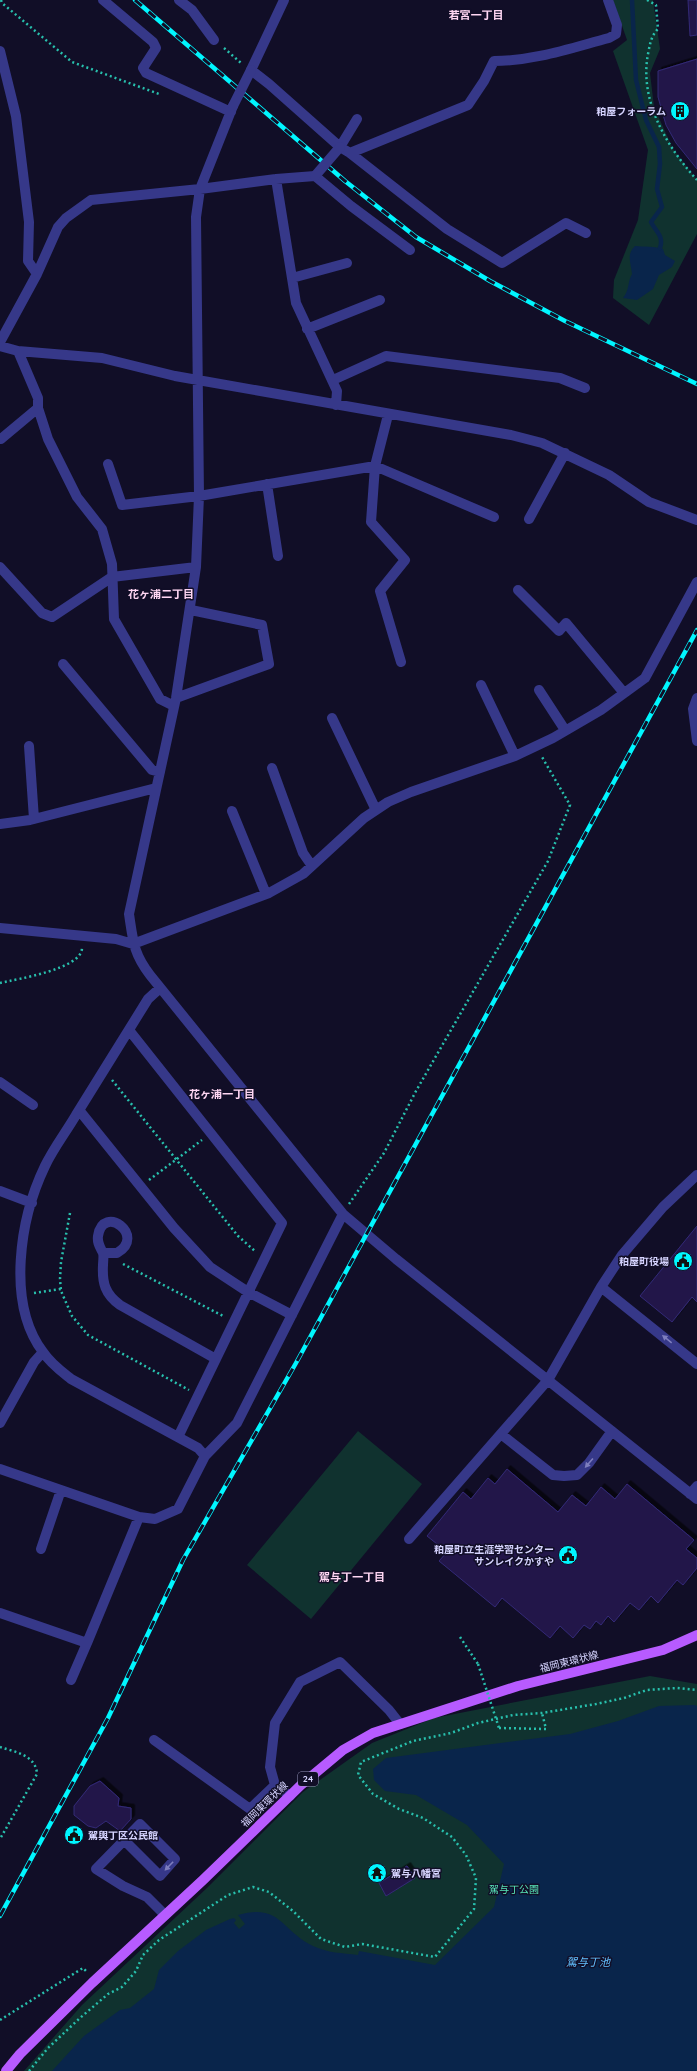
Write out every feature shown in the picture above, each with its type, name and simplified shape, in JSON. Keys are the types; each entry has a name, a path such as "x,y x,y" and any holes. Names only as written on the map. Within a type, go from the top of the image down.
{"main road":[{"name":"福岡東環状線","path":"6,2071 20,2054 95,1980 290,1796 343,1750 373,1733 400,1724 518,1686 663,1650 697,1634"}],"street":[{"path":"103,0 153,42 156,48 143,68 146,73 232,109"},
{"path":"179,0 192,10 214,40"},
{"path":"192,10 196,0"},
{"path":"284,0 232,109 200,188 196,217 199,496 196,567 191,610 175,702 129,914 133,944 139,960 160,988 343,1214 396,1259 612,1431 695,1493"},
{"path":"350,153 468,105 484,81 494,61 510,61 550,54 610,38 616,34 617,25 608,0"},
{"path":"0,51 16,116 29,222 28,261 37,274"},
{"path":"250,70 269,84 340,147 350,153 447,229 502,263 566,223 586,233"},
{"path":"316,176 340,147 357,119"},
{"path":"0,342 37,274 58,227 66,218 90,200 276,179 316,176 351,206 410,250"},
{"path":"276,179 296,303 307,329 333,380 337,391 336,405"},
{"path":"292,278 347,263"},
{"path":"307,329 380,300"},
{"path":"0,346 18,351 102,358 198,380 388,415 511,435 542,443 609,475 649,502 697,520"},
{"path":"18,351 38,398 38,408 48,439 77,497 102,530 112,564 114,619 160,699 175,702 269,664 262,625 191,610"},
{"path":"333,380 386,356 560,378 585,388"},
{"path":"1,440 38,408"},
{"path":"388,415 375,466 371,522 405,560 380,591 400,662"},
{"path":"529,519 565,454"},
{"path":"108,464 122,506 199,496 375,466 494,517"},
{"path":"267,484 278,556"},
{"path":"0,567 42,613 52,617 112,577 196,567"},
{"path":"0,928 116,939 133,944 266,894 303,874 364,818 388,802 411,792 515,756 536,746 565,730 645,678 697,582"},
{"path":"518,590 559,631 566,623 624,693"},
{"path":"63,664 152,770 160,772"},
{"path":"481,685 515,756"},
{"path":"538,690 565,730"},
{"path":"697,698 693,710 697,741"},
{"path":"332,718 376,810"},
{"path":"29,746 34,819"},
{"path":"272,768 303,853 312,866"},
{"path":"0,824 34,819 156,788"},
{"path":"232,811 266,894"},
{"path":"160,988 148,999 45,1166 26,1222 21,1258 21,1295 28,1325 43,1352 71,1379 198,1448 205,1456"},
{"path":"129,1030 282,1222 178,1437"},
{"path":"0,1082 34,1105"},
{"path":"79,1110 190,1248 205,1262 248,1292 292,1315"},
{"path":"409,1539 548,1380 601,1287 622,1255 663,1207 695,1179"},
{"path":"0,1191 32,1203"},
{"path":"0,1469 139,1517 155,1519 178,1509 205,1456 237,1423 343,1214"},
{"path":"103,1253 102,1280 104,1288 113,1300 216,1359"},
{"path":"601,1287 697,1364"},
{"path":"0,1423 34,1362 43,1352"},
{"path":"501,1434 553,1475 564,1476 577,1474 581,1471 589,1463 612,1431"},
{"path":"41,1549 61,1490"},
{"path":"71,1680 139,1517"},
{"path":"0,1613 87,1643"},
{"path":"290,1796 275,1785 270,1767 275,1723 300,1682 340,1662 389,1710 400,1724"},
{"path":"154,1740 250,1809 275,1785"},
{"path":"124,1840 160,1876 175,1859 140,1824 124,1840 96,1869 123,1886 147,1897 165,1915"}],"path":[{"path":"1,0 2,3 72,62 161,95"},
{"path":"647,0 656,5 658,29 652,35 646,66 646,82 649,99 673,152 697,180"},
{"path":"214,40 250,70"},
{"path":"343,1214 384,1153 416,1091 548,861 570,805 536,746"},
{"path":"0,983 49,972 78,958 82,952 81,936"},
{"path":"104,1070 238,1236 247,1245 265,1257"},
{"path":"141,1187 211,1133"},
{"path":"70,1213 61,1262 61,1289 72,1316 88,1334 198,1395"},
{"path":"103,1253 234,1322"},
{"path":"21,1295 61,1289"},
{"path":"460,1637 478,1664 499,1728 546,1729 542,1713"},
{"path":"29,2071 48,2048 80,2018 108,1994 122,1987 136,1971 143,1955 159,1940 228,1895 252,1887 270,1892 293,1911 321,1939 345,1947 362,1944 435,1957 474,1909 476,1878 466,1855 452,1837 423,1818 399,1809 373,1794 358,1774 361,1762 413,1741 451,1733 478,1723 513,1715 542,1713 624,1698 647,1690 677,1688 697,1690"},
{"path":"0,1747 26,1756 34,1761 37,1768 37,1774 0,1839"},
{"path":"0,2020 83,1968 95,1980"}],"green space":[{"path":"613,0 653,0 660,49 650,73 654,107 673,149 697,180 697,234 649,325 613,298 614,280 638,220 648,150 613,51 627,40"},
{"path":"358,1431 422,1484 311,1619 247,1565"},
{"name":"駕与丁池","path":"650,1676 697,1684 697,2071 24,2071 82,2005 208,1887 303,1792 372,1743 434,1718"}],"water":[{"path":"635,246 663,249 665,255 675,261 672,267 659,275 653,289 637,300 623,298 627,292 629,280 632,274 630,256 632,249"},
{"name":"駕与丁池","path":"659,1706 697,1706 697,2071 52,2071 84,2036 120,2010 130,2008 154,1989 159,1970 178,1951 206,1930 230,1919 234,1918 236,1920 234,1923 239,1929 245,1924 238,1915 252,1912 272,1916 280,1920 302,1940 324,1950 358,1955 359,1951 435,1965 494,1907 504,1864 467,1825 416,1795 385,1791 374,1780 373,1769 386,1758 570,1734 618,1721"}],"building":[{"path":"688,0 697,0 697,35 690,36"},
{"name":"粕屋フォーラム","path":"697,59 697,169 676,143 666,125 658,97 658,71"},
{"name":"粕屋町役場","path":"697,1226 697,1302 692,1297 672,1322 640,1296"},
{"name":"粕屋町立生涯学習センター サンレイクかすや","path":"507,1469 558,1512 572,1495 586,1506 601,1487 615,1499 627,1484 694,1540 686,1549 697,1558 697,1568 683,1585 677,1580 658,1603 651,1596 639,1610 630,1603 614,1622 608,1616 601,1625 596,1621 590,1629 584,1625 573,1638 560,1626 550,1638 502,1598 495,1607 439,1561 447,1552 427,1536 463,1492 471,1499 488,1478 495,1484"},
{"name":"駕輿丁区公民館","path":"100,1781 119,1798 118,1806 131,1808 131,1819 120,1831 106,1821 96,1828 88,1826 74,1815 74,1806 90,1786"},
{"path":"407,1866 415,1878 386,1896 379,1883"}],"waterway":[{"path":"632,0 636,80 646,120 659,147 660,164 657,189 662,207 651,222 659,234 661,240 660,248"}],"railway":[{"path":"135,0 345,181 416,237 490,281 565,321 697,384"},
{"path":"0,1916 108,1718 183,1560 296,1363 697,630"}],"place":[{"name":"粕屋フォーラム","path":"680,111"},
{"name":"粕屋町役場","path":"683,1261"},
{"name":"粕屋町立生涯学習センター サンレイクかすや","path":"568,1555"},
{"name":"駕輿丁区公民館","path":"74,1835"},
{"name":"駕与八幡宮","path":"377,1873"}],"district":[{"name":"若宮一丁目","path":"476,15"},
{"name":"花ヶ浦二丁目","path":"161,594"},
{"name":"花ヶ浦一丁目","path":"222,1094"},
{"name":"駕与丁一丁目","path":"352,1577"}],"park label":[{"name":"駕与丁公園","path":"514,1889"}]}
